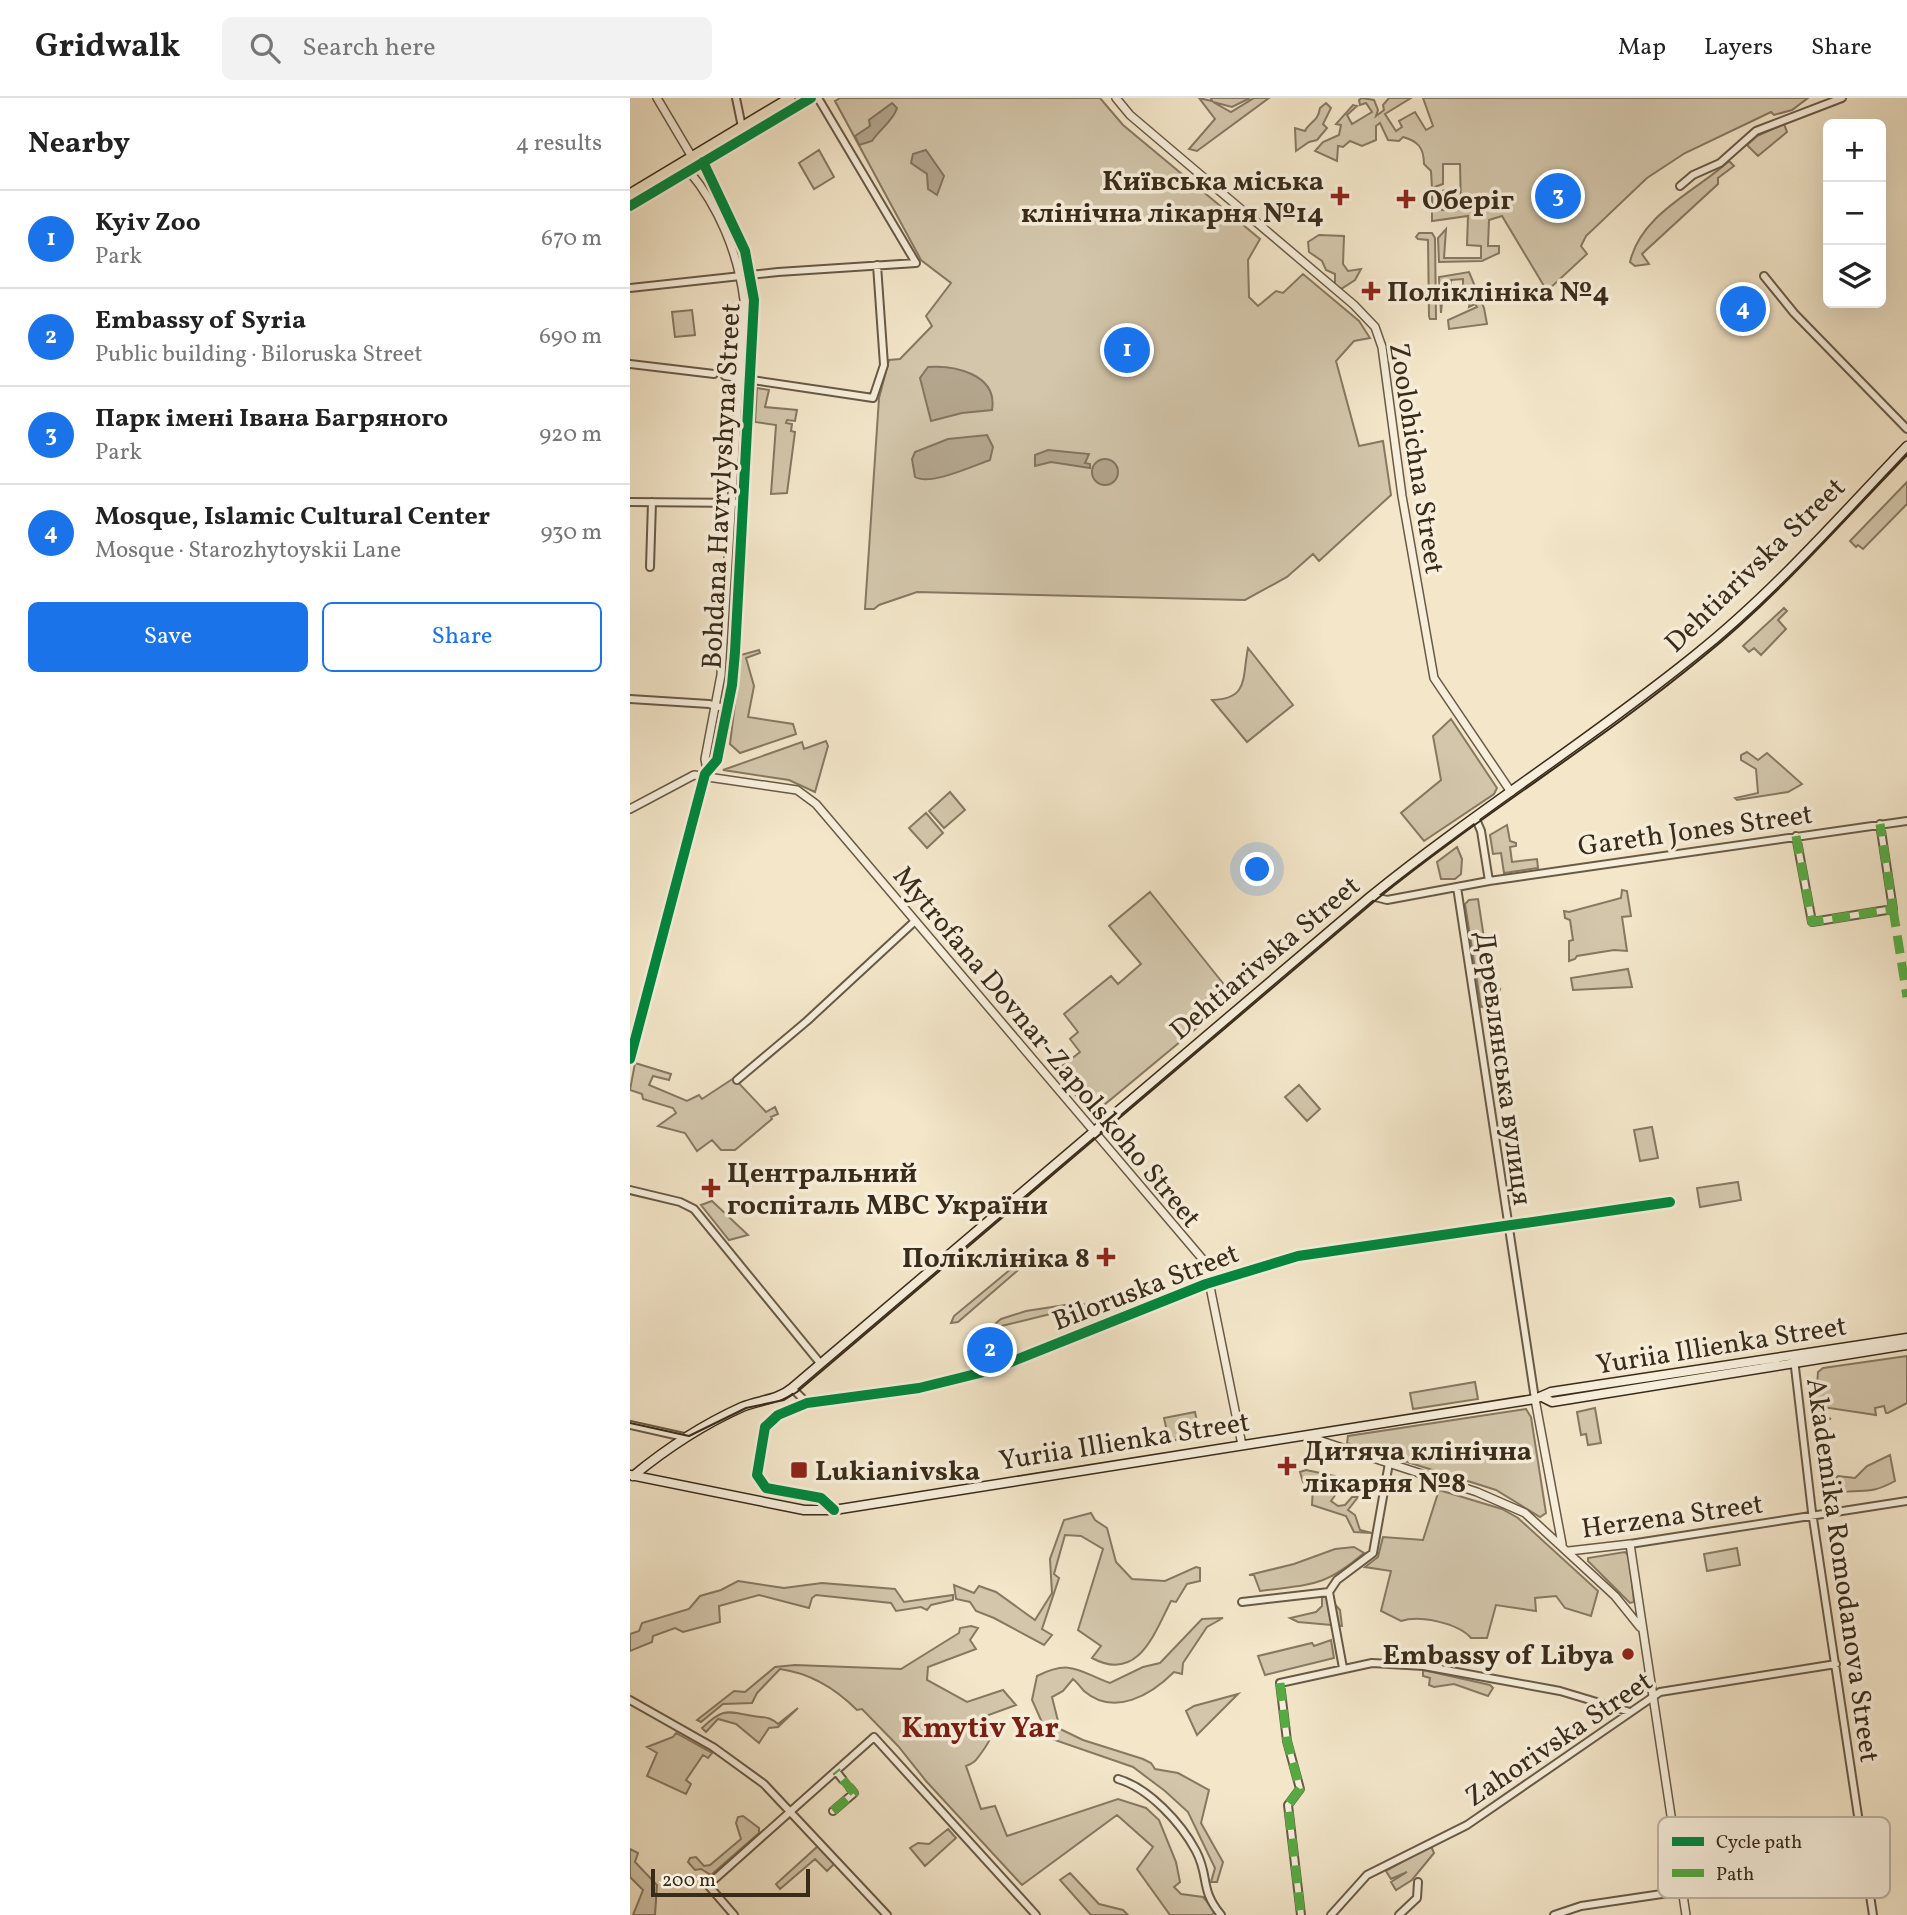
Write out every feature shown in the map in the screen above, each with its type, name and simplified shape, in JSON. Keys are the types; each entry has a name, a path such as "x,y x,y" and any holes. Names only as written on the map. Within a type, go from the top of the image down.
{"main road":[{"path":"630,194 790,98"},
{"path":"630,206 811,98"},
{"name":"Dehtiarivska Street","path":"631,1476 684,1437 739,1408 781,1395 792,1388 1371,896 1475,817 1632,705 1719,635 1780,578 1907,446"},
{"name":"Yuriia Illienka Street","path":"631,1476 804,1510 834,1510 1344,1428 1539,1399 1552,1402 1907,1338"},
{"name":"Yuriia Illienka Street","path":"1794,1359 1907,1345"}],"street":[{"path":"657,98 692,157"},
{"path":"736,98 742,127"},
{"path":"630,288 751,274 916,263 818,98"},
{"name":"Zoolohichna Street","path":"1115,98 1140,123 1354,305 1375,327 1381,347 1402,496 1434,678 1511,792"},
{"path":"1680,186 1693,175 1720,163 1755,131 1842,98"},
{"name":"Bohdana Havrylyshyna Street","path":"703,162 740,241 751,274 754,300 735,652 717,760 706,772"},
{"name":"Bohdana Havrylyshyna Street","path":"689,171 732,244 740,276 744,311 721,675 705,759 706,772"},
{"path":"696,180 700,174 707,174"},
{"path":"725,376 873,398 884,365 877,265"},
{"path":"1764,276 1794,313 1907,429"},
{"path":"630,363 714,374"},
{"path":"630,502 744,503"},
{"path":"650,567 652,502"},
{"path":"630,699 716,705 727,709"},
{"path":"630,809 681,780 706,772"},
{"path":"630,1059 706,772"},
{"name":"Mytrofana Dovnar-Zapolskoho Street","path":"706,772 797,790 808,796 1205,1262 1242,1445"},
{"path":"1475,817 1481,830 1489,880"},
{"name":"Gareth Jones Street","path":"1371,896 1387,900 1489,880 1907,821"},
{"path":"1796,836 1812,922 1894,909 1881,824"},
{"name":"Деревлянська вулиця","path":"1457,887 1507,1226 1563,1545"},
{"path":"737,1080 807,1021 914,922"},
{"path":"630,1190 680,1202 694,1209 820,1363"},
{"name":"Biloruska Street","path":"834,1510 821,1499 766,1488 758,1481 765,1427 778,1415 807,1403 919,1388 988,1371 1210,1283 1298,1256 1670,1202"},
{"name":"Akademika Romodanova Street","path":"1794,1359 1813,1517 1859,1817"},
{"path":"792,1388 807,1403"},
{"path":"630,1425 684,1437"},
{"path":"1342,1447 1338,1440 1344,1428"},
{"name":"Herzena Street","path":"1301,1435 1508,1504 1525,1513 1569,1551 1907,1501"},
{"path":"1343,1668 1329,1592 1337,1580 1373,1553 1389,1463"},
{"path":"1630,1544 1671,1817"},
{"path":"1569,1551 1629,1611 1643,1633"},
{"path":"1242,1602 1329,1592"},
{"path":"1301,1915 1289,1805 1300,1789 1293,1752 1287,1741 1280,1683 1382,1662 1424,1666 1560,1691 1630,1712"},
{"name":"Zahorivska Street","path":"1331,1915 1367,1875 1467,1825 1653,1695 1668,1688 1836,1664"},
{"path":"630,1700 713,1747 764,1784 792,1810 887,1915"},
{"path":"734,1915 708,1885 874,1737 1036,1915"},
{"path":"836,1771 843,1780"},
{"path":"1118,1779 1142,1792 1181,1829 1200,1862 1209,1900 1221,1915"},
{"path":"833,1811 854,1793 849,1788"},
{"path":"1399,1915 1417,1898 1418,1882"},
{"path":"1554,1915 1581,1906 1658,1895"}],"shaded area":[{"path":"840,98 1100,98 1123,125 1260,239 1248,260 1249,297 1258,306 1276,291 1283,293 1303,274 1359,321 1370,338 1354,341 1336,361 1359,446 1383,441 1391,495 1319,561 1313,554 1287,577 1245,600 917,592 874,609 865,609 879,398 889,360 900,359 932,326 926,316 951,283 921,260 835,101"},
{"path":"1199,98 1212,101 1211,98 1250,98 1232,107 1213,102 1231,112 1254,98 1269,98 1197,151 1189,149 1215,119"},
{"path":"1389,98 1411,98 1385,114 1396,131 1402,127 1399,121 1415,112 1426,130 1433,126 1423,98 1808,98 1792,110 1774,115 1771,112 1685,153 1647,178 1586,236 1581,246 1587,254 1547,291 1502,216 1489,220 1488,246 1499,246 1499,253 1482,261 1439,262 1438,238 1446,229 1444,258 1481,258 1481,246 1467,245 1468,216 1432,221 1432,193 1446,190 1446,196 1441,197 1442,210 1461,209 1460,164 1443,164 1443,184 1432,188 1431,171 1424,164 1419,146 1403,137 1399,141 1388,140 1380,123 1376,126 1376,140 1362,146 1350,141 1343,147 1338,146 1337,161 1315,151 1323,142 1339,135 1341,125 1336,124 1353,105 1357,106 1347,115 1352,124 1372,112 1366,103 1360,105 1359,100 1374,100 1378,110 1376,116 1384,110 1383,105"},
{"path":"892,103 897,108 890,121 872,141 859,145 855,136 870,126 869,120"},
{"path":"1326,103 1331,108 1323,124 1327,128 1317,140 1296,151 1295,128 1305,131"},
{"path":"1784,124 1787,132 1758,156 1747,145 1757,136"},
{"path":"819,150 834,177 814,189 799,163"},
{"path":"926,150 944,176 937,195 928,189 927,174 911,163 913,154"},
{"path":"1729,161 1734,166 1718,178 1718,184 1642,254 1649,264 1635,266 1630,262 1645,230 1657,217"},
{"path":"1419,233 1432,233 1435,238 1436,319 1430,319 1429,316 1428,240 1418,239 1416,237"},
{"path":"1319,235 1344,236 1343,264 1348,271 1361,269 1355,280 1341,289 1335,286 1335,274 1326,270 1322,261 1309,252 1308,242"},
{"path":"1469,272 1484,308 1487,324 1449,329 1448,320 1477,307 1475,304 1469,307 1471,294 1463,284 1463,279 1451,280 1451,289 1443,290 1441,313 1439,277"},
{"path":"692,310 695,335 675,337 672,312"},
{"path":"928,367 961,370 981,380 992,398 992,410 962,413 931,421 920,378"},
{"path":"757,388 769,390 765,407 797,410 795,421 787,420 786,423 792,424 791,431 795,432 787,493 771,494 776,425 755,422"},
{"path":"987,435 993,447 990,460 941,477 915,477 912,459 915,452 948,439"},
{"path":"1048,450 1089,454 1085,463 1090,464 1090,468 1051,462 1035,466 1035,455"},
{"path":"1105,459 1114,463 1118,472 1114,481 1105,485 1096,481 1092,472 1096,463"},
{"path":"1907,482 1907,504 1863,549 1858,545 1856,547 1850,541"},
{"path":"738,513 728,696 725,700 722,697"},
{"path":"1784,608 1787,611 1778,620 1786,629 1761,655 1754,648 1749,652 1743,646"},
{"path":"1248,648 1293,705 1247,742 1212,700 1224,699 1238,691 1244,677"},
{"path":"759,650 760,653 746,658 754,686 748,717 793,724 796,734 740,753 730,744 741,655"},
{"path":"1451,719 1497,788 1494,794 1424,841 1401,813 1441,780 1433,736"},
{"path":"826,741 828,746 815,792 789,780 723,770 802,742 804,749"},
{"path":"1747,752 1758,760 1767,753 1802,784 1788,792 1737,800 1735,798 1758,793 1756,769 1741,760 1741,755"},
{"path":"950,792 965,810 944,828 929,811"},
{"path":"926,813 943,833 927,848 909,828"},
{"path":"1507,825 1510,841 1516,843 1516,846 1510,847 1512,862 1537,859 1538,868 1504,873 1501,853 1493,854 1490,835"},
{"path":"1457,847 1462,859 1461,874 1455,879 1441,879 1437,862"},
{"path":"1622,890 1627,891 1631,916 1622,917 1627,951 1614,950 1577,956 1569,961 1569,941 1573,940 1570,920 1565,918 1564,911 1621,898"},
{"path":"1150,892 1234,997 1092,1115 1056,1071 1080,1052 1070,1039 1078,1032 1064,1014 1111,976 1118,984 1141,964 1109,926"},
{"path":"1478,899 1492,990 1500,989 1495,1004 1481,1007 1465,904 1469,900"},
{"path":"1628,969 1632,987 1573,990 1571,978"},
{"path":"635,1063 671,1074 669,1080 653,1076 649,1085 687,1101 699,1095 702,1099 734,1078 766,1112 775,1107 778,1114 771,1117 772,1119 735,1150 721,1150 712,1140 697,1151 685,1133 658,1126 676,1113 673,1108 643,1099 642,1094 630,1090"},
{"path":"1299,1085 1320,1109 1307,1121 1285,1097"},
{"path":"1652,1127 1658,1158 1640,1161 1634,1130"},
{"path":"1738,1182 1741,1200 1700,1207 1697,1188"},
{"path":"712,1201 748,1235 729,1240 701,1205"},
{"path":"1023,1259 1025,1263 1017,1271 958,1322 951,1323 954,1316"},
{"path":"1153,1280 1160,1284 1160,1288 1083,1320 1075,1308 989,1329 1001,1319 1026,1311 1078,1303 1097,1307"},
{"path":"1907,1356 1907,1403 1888,1413 1884,1406 1875,1408 1876,1415 1823,1407 1821,1415 1831,1419 1825,1419 1824,1429 1814,1427 1818,1372 1823,1368"},
{"path":"1475,1382 1478,1399 1413,1409 1410,1393"},
{"path":"1595,1408 1601,1443 1588,1445 1586,1434 1581,1435 1577,1412"},
{"path":"1526,1409 1531,1417 1546,1513 1540,1517 1496,1490 1347,1443 1348,1436"},
{"path":"1195,1412 1200,1436 1169,1441 1164,1418"},
{"path":"1890,1455 1895,1481 1866,1491 1838,1493 1831,1488 1831,1483 1838,1476 1855,1478 1867,1466"},
{"path":"1306,1470 1335,1476 1336,1494 1331,1501 1338,1506 1345,1505 1352,1497 1358,1497 1348,1510 1355,1515 1360,1530 1372,1533 1354,1532 1346,1516 1312,1505 1313,1486 1303,1482 1300,1472"},
{"path":"1439,1490 1502,1509 1518,1518 1598,1591 1591,1616 1565,1608 1556,1596 1535,1598 1536,1611 1496,1605 1487,1638 1471,1638 1448,1624 1418,1619 1401,1621 1381,1611 1391,1571 1365,1567 1378,1557 1383,1537 1423,1540"},
{"path":"1091,1513 1095,1520 1107,1528 1116,1562 1132,1579 1165,1581 1196,1567 1200,1568 1200,1581 1187,1584 1176,1602 1171,1601 1151,1640 1133,1660 1108,1664 1092,1658 1101,1646 1078,1630 1103,1549 1081,1536 1065,1535 1054,1574 1059,1578 1042,1629 1052,1635 1044,1645 976,1611 970,1602 956,1599 954,1585 974,1593 979,1586 996,1592 1035,1620 1052,1593 1050,1559 1064,1520"},
{"path":"1354,1547 1364,1553 1327,1579 1305,1585 1260,1591 1254,1575 1249,1575 1294,1564 1335,1549"},
{"path":"1737,1548 1740,1565 1707,1571 1704,1554"},
{"path":"1625,1552 1629,1556 1634,1602 1630,1603 1588,1561 1588,1558"},
{"path":"738,1581 784,1588 822,1583 895,1589 904,1602 953,1595 953,1600 931,1605 927,1610 921,1607 896,1611 891,1603 816,1595 809,1608 759,1595 719,1606 720,1622 683,1632 675,1628 653,1636 652,1642 630,1651 630,1634 639,1631 642,1623 689,1609 700,1596 721,1590"},
{"path":"1324,1592 1340,1610 1342,1626 1298,1622 1290,1618 1316,1612 1322,1606 1322,1596 1295,1598"},
{"path":"1223,1618 1207,1627 1183,1663 1182,1674 1174,1672 1143,1695 1132,1700 1107,1702 1084,1691 1073,1679 1063,1691 1052,1697 1060,1729 1083,1740 1143,1759 1155,1769 1178,1773 1209,1790 1201,1823 1223,1862 1217,1882 1211,1882 1215,1868 1188,1812 1133,1767 1049,1738 1032,1700 1037,1676 1058,1668 1067,1668 1082,1671 1110,1683 1143,1667 1160,1663 1202,1619"},
{"path":"960,1628 978,1628 970,1640 976,1649 928,1667 927,1680 967,1702 1003,1690 1016,1705 983,1717 990,1738 977,1759 966,1766 981,1809 995,1806 1007,1836 1118,1799 1146,1808 1159,1820 1176,1862 1180,1882 1174,1887 1181,1894 1203,1897 1215,1911 1212,1915 1170,1915 1137,1869 1153,1847 1117,1815 1022,1885 862,1709 857,1710 840,1695 812,1678 780,1669 757,1693 752,1703 723,1704 701,1722 697,1720 734,1691 745,1692 775,1667 795,1665 901,1669 959,1633"},
{"path":"1331,1640 1334,1658 1265,1675 1258,1656 1312,1643 1314,1646"},
{"path":"1423,1670 1490,1685 1493,1688 1488,1696 1454,1684 1434,1687 1429,1685 1430,1678 1423,1676"},
{"path":"1238,1694 1197,1735 1186,1711 1194,1706"},
{"path":"798,1708 778,1727 769,1728 759,1743 736,1724 718,1719 706,1732 702,1728 720,1714 731,1712 767,1718 778,1724"},
{"path":"676,1733 712,1753 708,1758 703,1755 686,1780 691,1784 686,1794 647,1776 657,1753 647,1747 673,1737"},
{"path":"743,1816 759,1828 759,1833 711,1875 701,1869 695,1870 688,1862 690,1858 696,1857 704,1866 710,1865 741,1839 736,1823 738,1817"},
{"path":"948,1829 956,1838 925,1866 910,1848 918,1843 929,1844"},
{"path":"818,1846 835,1863 827,1871 815,1859 780,1889 776,1884"},
{"path":"1431,1846 1434,1853 1412,1880 1396,1890 1391,1882 1407,1872 1391,1879 1386,1871"},
{"path":"630,1849 638,1853 635,1862 657,1885 655,1915 633,1915 643,1890 630,1877"},
{"path":"1070,1873 1099,1904 1123,1910 1128,1915 1091,1915 1060,1880"}],"tram line":[{"path":"630,1423 689,1436 746,1408 784,1400 797,1392 1377,899 1458,837 1624,719 1704,656 1758,609 1907,455"}],"marked path":[{"path":"1796,836 1812,922 1893,909 1880,824"},
{"path":"1893,909 1907,997"},
{"path":"1280,1683 1287,1741 1300,1789 1288,1805 1301,1915"},
{"path":"833,1811 854,1793 836,1771"}],"cycle path":[{"path":"630,206 811,98"},
{"path":"630,1059 705,774 717,760 732,685 735,652 754,300 745,251 703,162"},
{"path":"834,1510 821,1498 766,1488 757,1475 765,1427 778,1415 807,1403 919,1388 988,1371 1206,1284 1298,1256 1670,1202"}],"place":[{"name":"Київська міська клінічна лікарня №14","path":"1340,196"},
{"name":"Парк імені Івана Багряного","path":"1558,196"},
{"name":"Оберіг","path":"1406,199"},
{"name":"Поліклініка №4","path":"1371,291"},
{"name":"Mosque, Islamic Cultural Center","path":"1743,309"},
{"name":"Kyiv Zoo","path":"1127,350"},
{"name":"Центральний госпіталь МВС України","path":"711,1188"},
{"name":"Поліклініка 8","path":"1106,1257"},
{"name":"Embassy of Syria","path":"990,1350"},
{"name":"Дитяча клінічна лікарня №8","path":"1287,1466"},
{"name":"Lukianivska","path":"799,1470"},
{"name":"Embassy of Libya","path":"1628,1654"}],"district":[{"name":"Kmytiv Yar","path":"980,1727"}]}
